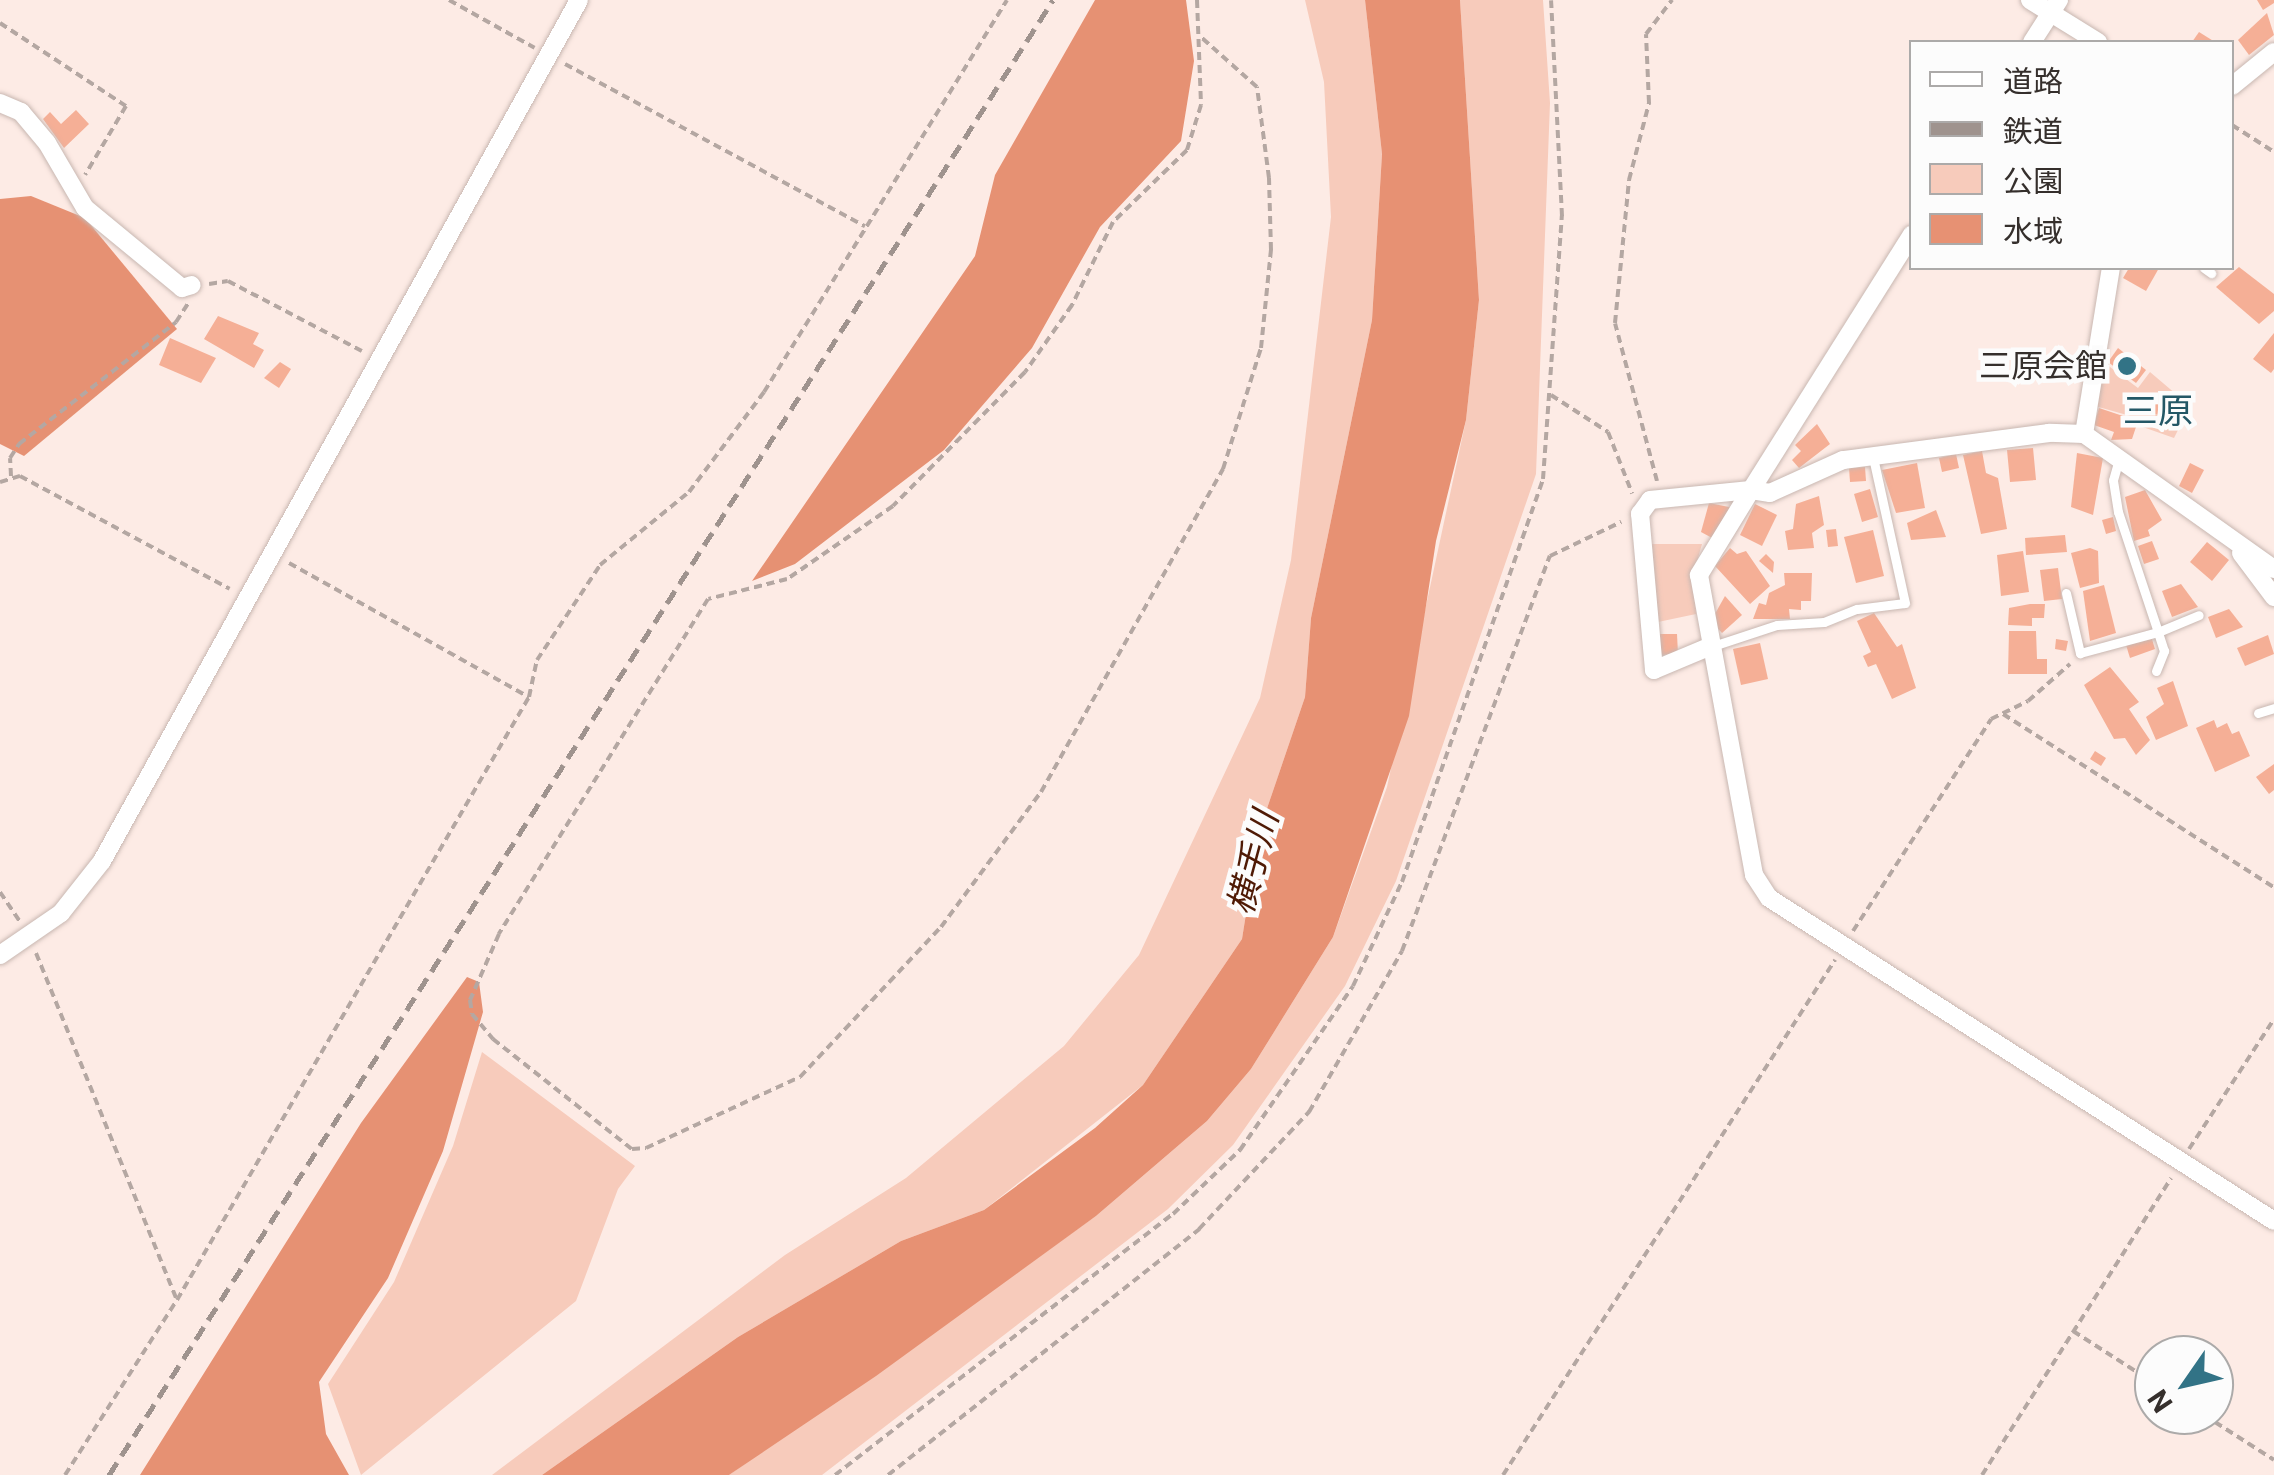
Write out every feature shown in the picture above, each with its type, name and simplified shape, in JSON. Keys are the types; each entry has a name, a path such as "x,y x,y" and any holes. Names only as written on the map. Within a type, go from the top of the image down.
{"street":[{"path":"0,956 61,913 102,861 579,0"},
{"path":"2030,0 2055,7 2096,40"},
{"path":"2033,40 2055,7"},
{"path":"2234,84 2274,52"},
{"path":"0,103 21,112 47,143 74,193 182,288 192,286"},
{"path":"1909,239 1699,575 1754,875 1770,898 2274,1221"},
{"path":"2084,434 2111,270"},
{"path":"1711,646 1654,670 1648,506 1751,490 1770,493 1843,460 2084,434 2274,569"},
{"path":"2229,538 2274,597"}],"lane":[{"path":"1711,646 1777,625 1824,622 1857,609 1905,604 1873,456"},
{"path":"2118,459 2113,480 2118,512 2164,651 2156,672"},
{"path":"2066,593 2080,653 2158,632 2199,615"},
{"path":"2258,713 2274,708"}],"path":[{"path":"449,0 864,226"},
{"path":"65,1475 177,1300 529,697 537,660 600,566 690,492 764,392 1007,0"},
{"path":"1198,0 1202,38 1200,105 1188,150 1113,222 1072,305 1026,372 893,506 787,579 708,599 499,934 470,1000 472,1014 493,1039 632,1149 646,1148 800,1076 941,927 1032,807 1222,470 1261,348 1272,250 1269,178 1257,87 1202,38"},
{"path":"836,1475 1173,1214 1240,1150 1299,1072 1353,986 1402,882 1543,479 1562,216 1551,0"},
{"path":"1648,506 1615,322 1629,180 1649,103 1646,34 1672,0"},
{"path":"0,24 126,106 74,193"},
{"path":"2234,126 2274,152"},
{"path":"10,476 10,458 18,444 176,322 187,311 192,286 228,282 349,340 378,363"},
{"path":"1551,395 1608,432 1624,483 1648,506"},
{"path":"0,482 10,476"},
{"path":"10,476 246,598"},
{"path":"888,1475 1199,1229 1308,1112 1402,951 1550,556 1648,506"},
{"path":"272,554 529,697"},
{"path":"1504,1475 1991,720 2054,682 2080,653"},
{"path":"2002,714 2274,887"},
{"path":"0,892 29,935 177,1300"},
{"path":"1982,1475 2274,1019"},
{"path":"2074,1331 2134,1370"},
{"path":"2234,1434 2274,1460"}],"green space":[{"path":"1305,0 1365,0 1382,154 1372,320 1311,618 1305,697 1259,832 1242,939 1143,1085 984,1210 901,1241 738,1337 542,1475 492,1475 785,1255 906,1178 1064,1046 1139,955 1260,698 1291,560 1331,217 1324,82"},
{"path":"1460,0 1543,0 1550,103 1536,474 1396,881 1345,986 1233,1145 1168,1209 822,1475 729,1475 1096,1216 1207,1121 1251,1069 1333,937 1387,787 1466,420 1479,300"},
{"path":"2102,361 2138,388 2150,372 2190,406 2174,438 2140,426 2141,419 2095,406"},
{"path":"1652,544 1702,544 1694,572 1696,614 1658,622"},
{"path":"482,1052 635,1166 618,1189 576,1301 361,1475 328,1384 394,1282 453,1146"}],"shaded area":[{"path":"1095,0 1186,0 1194,61 1181,141 1100,227 1032,348 944,450 795,564 752,581 975,256 995,175"},
{"path":"31,196 85,218 177,329 24,456 0,444 0,199"},
{"path":"467,977 479,982 483,1012 443,1151 388,1278 319,1382 326,1434 349,1475 140,1475 361,1123"}],"water":[{"path":"1365,0 1460,0 1479,300 1466,420 1436,541 1409,716 1333,937 1251,1069 1207,1121 1096,1216 876,1376 729,1475 542,1475 738,1337 901,1241 984,1210 1095,1128 1143,1085 1242,939 1259,832 1305,697 1311,618 1372,320 1382,154"}],"building":[{"path":"2257,0 2274,0 2274,3 2263,10"},
{"path":"2267,13 2274,35 2249,55 2238,40"},
{"path":"2199,32 2212,40 2193,40"},
{"path":"76,110 89,124 64,148 43,119 50,112 61,124"},
{"path":"2239,267 2274,294 2274,311 2259,324 2216,287"},
{"path":"2128,270 2158,270 2146,291 2123,278"},
{"path":"218,316 259,333 253,344 264,350 254,368 204,339"},
{"path":"2274,333 2274,369 2271,373 2253,359"},
{"path":"170,338 216,358 201,383 159,365"},
{"name":"三原会館","path":"2118,348 2146,370 2136,383 2108,362"},
{"path":"280,362 291,369 279,388 264,378"},
{"path":"2160,396 2179,410 2175,418 2151,413"},
{"path":"2099,408 2138,421 2132,439 2111,440 2114,432 2094,425"},
{"path":"1817,424 1830,444 1799,468 1792,460 1801,451 1795,445"},
{"path":"2033,448 2036,480 2010,482 2007,450"},
{"path":"1982,451 1986,473 1998,478 2007,529 1981,534 1963,455"},
{"path":"2077,453 2103,458 2093,515 2071,507"},
{"path":"1956,454 1959,468 1942,472 1939,458"},
{"path":"1917,463 1925,508 1896,513 1882,470"},
{"path":"2190,463 2204,470 2192,493 2179,486"},
{"path":"1865,467 1866,481 1850,482 1849,468"},
{"path":"1870,489 1878,517 1862,522 1854,494"},
{"path":"2145,490 2162,520 2148,530 2150,536 2134,541 2125,497"},
{"path":"1819,496 1824,525 1812,533 1814,548 1788,550 1785,531 1793,529 1796,504"},
{"path":"1709,503 1734,508 1714,539 1701,532"},
{"path":"1755,504 1777,515 1762,546 1740,535"},
{"path":"1936,510 1946,537 1911,540 1907,523"},
{"path":"2113,517 2116,531 2106,534 2102,520"},
{"path":"1836,529 1838,546 1828,547 1826,530"},
{"path":"1873,530 1884,576 1856,583 1844,537"},
{"path":"2065,535 2067,552 2026,555 2025,538"},
{"path":"2152,541 2159,559 2144,564 2138,546"},
{"path":"2207,542 2229,560 2212,581 2190,562"},
{"path":"1730,548 1737,554 1746,551 1770,586 1750,604 1715,566"},
{"path":"2090,548 2098,551 2099,583 2080,588 2071,553"},
{"path":"2023,551 2029,592 2001,596 1997,555"},
{"path":"1766,554 1774,562 1773,573 1759,561"},
{"path":"2058,568 2062,599 2044,601 2040,570"},
{"path":"1784,573 1812,573 1811,601 1801,601 1801,610 1789,609 1790,619 1753,619 1759,603 1766,605 1769,593 1785,585"},
{"path":"2181,584 2198,607 2172,617 2162,591"},
{"path":"2104,585 2116,633 2090,641 2083,591"},
{"path":"1725,596 1742,615 1722,633 1711,621"},
{"path":"2045,604 2044,618 2032,618 2032,626 2008,625 2009,608"},
{"path":"2229,609 2243,627 2216,638 2208,617"},
{"path":"1874,613 1897,647 1902,644 1916,688 1892,699 1876,664 1868,667 1863,656 1871,652 1857,621"},
{"path":"2009,631 2036,631 2037,659 2047,659 2047,674 2008,674"},
{"path":"1659,634 1677,634 1678,654 1660,655"},
{"path":"2268,635 2274,654 2245,666 2237,648"},
{"path":"2151,636 2155,649 2130,658 2126,645"},
{"path":"2056,639 2068,641 2066,651 2055,649"},
{"path":"1760,643 1768,679 1741,685 1733,649"},
{"path":"2110,667 2139,702 2129,709 2150,740 2136,755 2125,738 2114,739 2084,685"},
{"path":"2173,681 2188,726 2156,740 2146,717 2164,704 2157,688"},
{"path":"2214,720 2217,728 2227,723 2232,734 2239,731 2250,756 2215,772 2196,728"},
{"path":"2095,751 2106,758 2101,766 2090,759"},
{"path":"2274,764 2274,790 2269,794 2256,777"}],"railway":[{"path":"109,1475 1053,0"}],"place":[{"name":"三原会館","path":"2127,366"}],"district":[{"name":"三原","path":"2158,412"}],"water label":[{"name":"横手川","path":"1254,863"}]}
